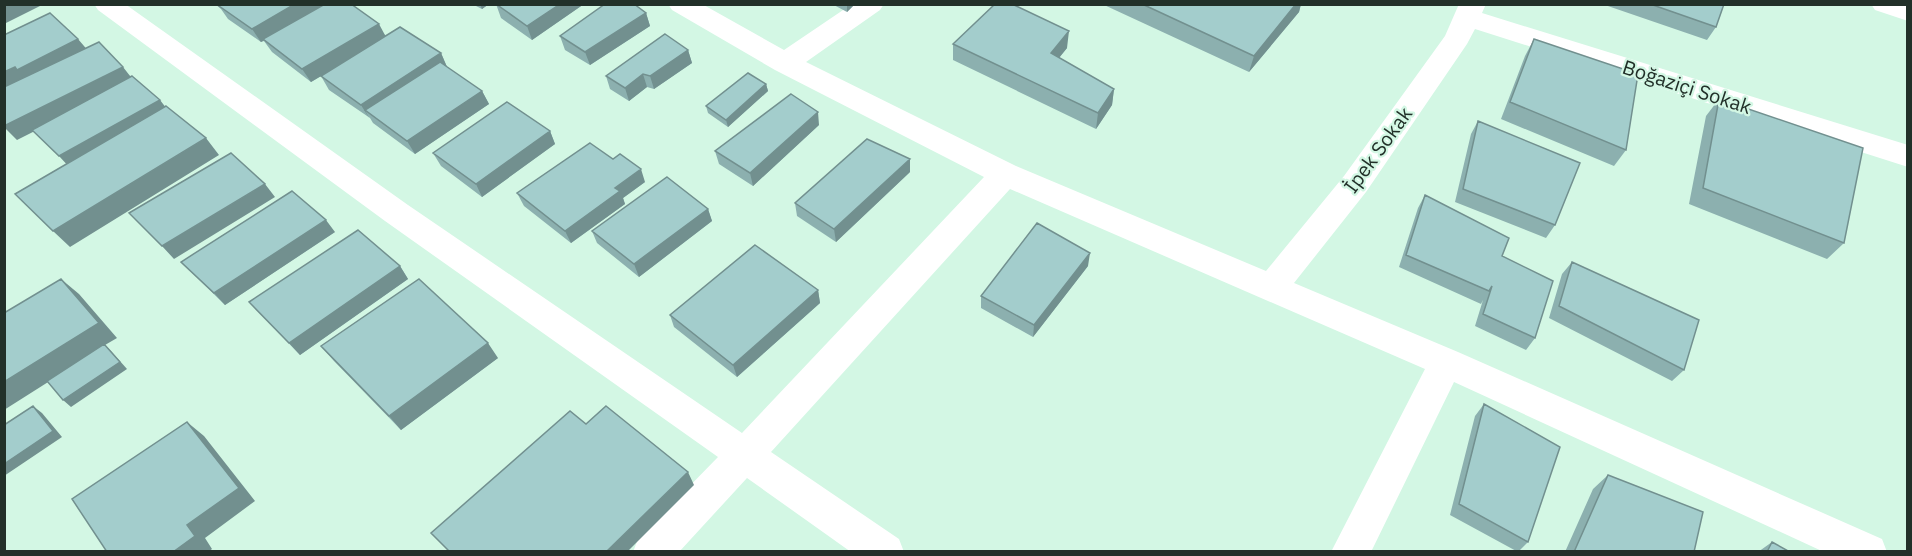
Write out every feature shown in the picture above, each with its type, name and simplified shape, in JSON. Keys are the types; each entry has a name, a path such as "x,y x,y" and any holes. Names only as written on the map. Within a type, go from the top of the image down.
{"street":[{"path":"107,4 211,81 556,326 885,552"},
{"path":"681,4 785,63 1005,174 1446,362 1868,552"},
{"path":"785,63 871,4"},
{"path":"1884,4 1908,12"},
{"name":"Boğaziçi Sokak","path":"1470,11 1908,156"},
{"name":"İpek Sokak","path":"1271,288 1356,184 1457,38 1470,11"},
{"path":"652,552 1005,174"},
{"path":"1350,552 1446,362"}],"building":[{"path":"221,4 295,4 252,29 219,6"},
{"path":"325,4 351,4 379,24 302,69 263,39"},
{"path":"496,4 560,4 527,26"},
{"path":"605,4 634,4 646,13 585,52 560,36"},
{"path":"995,4 1012,4 1069,31 1051,53 1114,89 1098,113 953,44"},
{"path":"1142,4 1296,4 1254,56"},
{"path":"1650,4 1724,4 1716,27"},
{"path":"50,13 78,39 17,70 15,67 4,72 4,35"},
{"path":"400,27 441,53 361,105 321,76"},
{"path":"665,34 688,50 650,76 643,74 625,88 606,76"},
{"path":"1534,39 1638,74 1626,150 1510,102"},
{"path":"99,42 123,67 4,126 4,87"},
{"path":"440,62 482,91 407,141 365,110"},
{"path":"748,73 766,84 726,120 706,106"},
{"path":"132,76 160,100 59,156 32,130"},
{"path":"791,94 818,112 750,173 715,151"},
{"path":"1719,99 1863,148 1844,243 1703,188"},
{"path":"507,102 550,131 476,184 433,153"},
{"path":"166,106 206,138 53,231 15,194"},
{"path":"1478,121 1580,163 1555,225 1463,189"},
{"path":"867,139 910,159 834,229 795,203"},
{"path":"590,143 613,159 620,154 641,169 615,188 620,191 565,231 517,193"},
{"path":"231,153 265,184 162,246 129,213"},
{"path":"667,177 708,209 634,264 592,231"},
{"path":"292,191 326,220 214,293 181,262"},
{"path":"1425,195 1509,238 1502,256 1553,281 1535,338 1483,314 1492,286 1489,291 1406,255"},
{"path":"1037,223 1090,253 1034,325 981,296"},
{"path":"358,230 400,266 289,343 249,302"},
{"path":"755,245 818,290 733,365 670,315"},
{"path":"1572,262 1699,320 1684,370 1559,306"},
{"path":"61,279 99,323 4,382 4,313"},
{"path":"419,279 488,343 389,416 321,346"},
{"path":"104,344 120,362 63,400 47,381"},
{"path":"1484,404 1560,447 1528,542 1459,504"},
{"path":"33,406 53,431 4,464 4,425"},
{"path":"606,406 688,472 606,552 450,552 431,533 570,411 586,424"},
{"path":"187,422 239,488 187,525 195,536 173,552 107,552 72,499"},
{"path":"1608,475 1703,512 1694,552 1574,552"},
{"path":"1772,542 1790,552 1767,552"}]}
